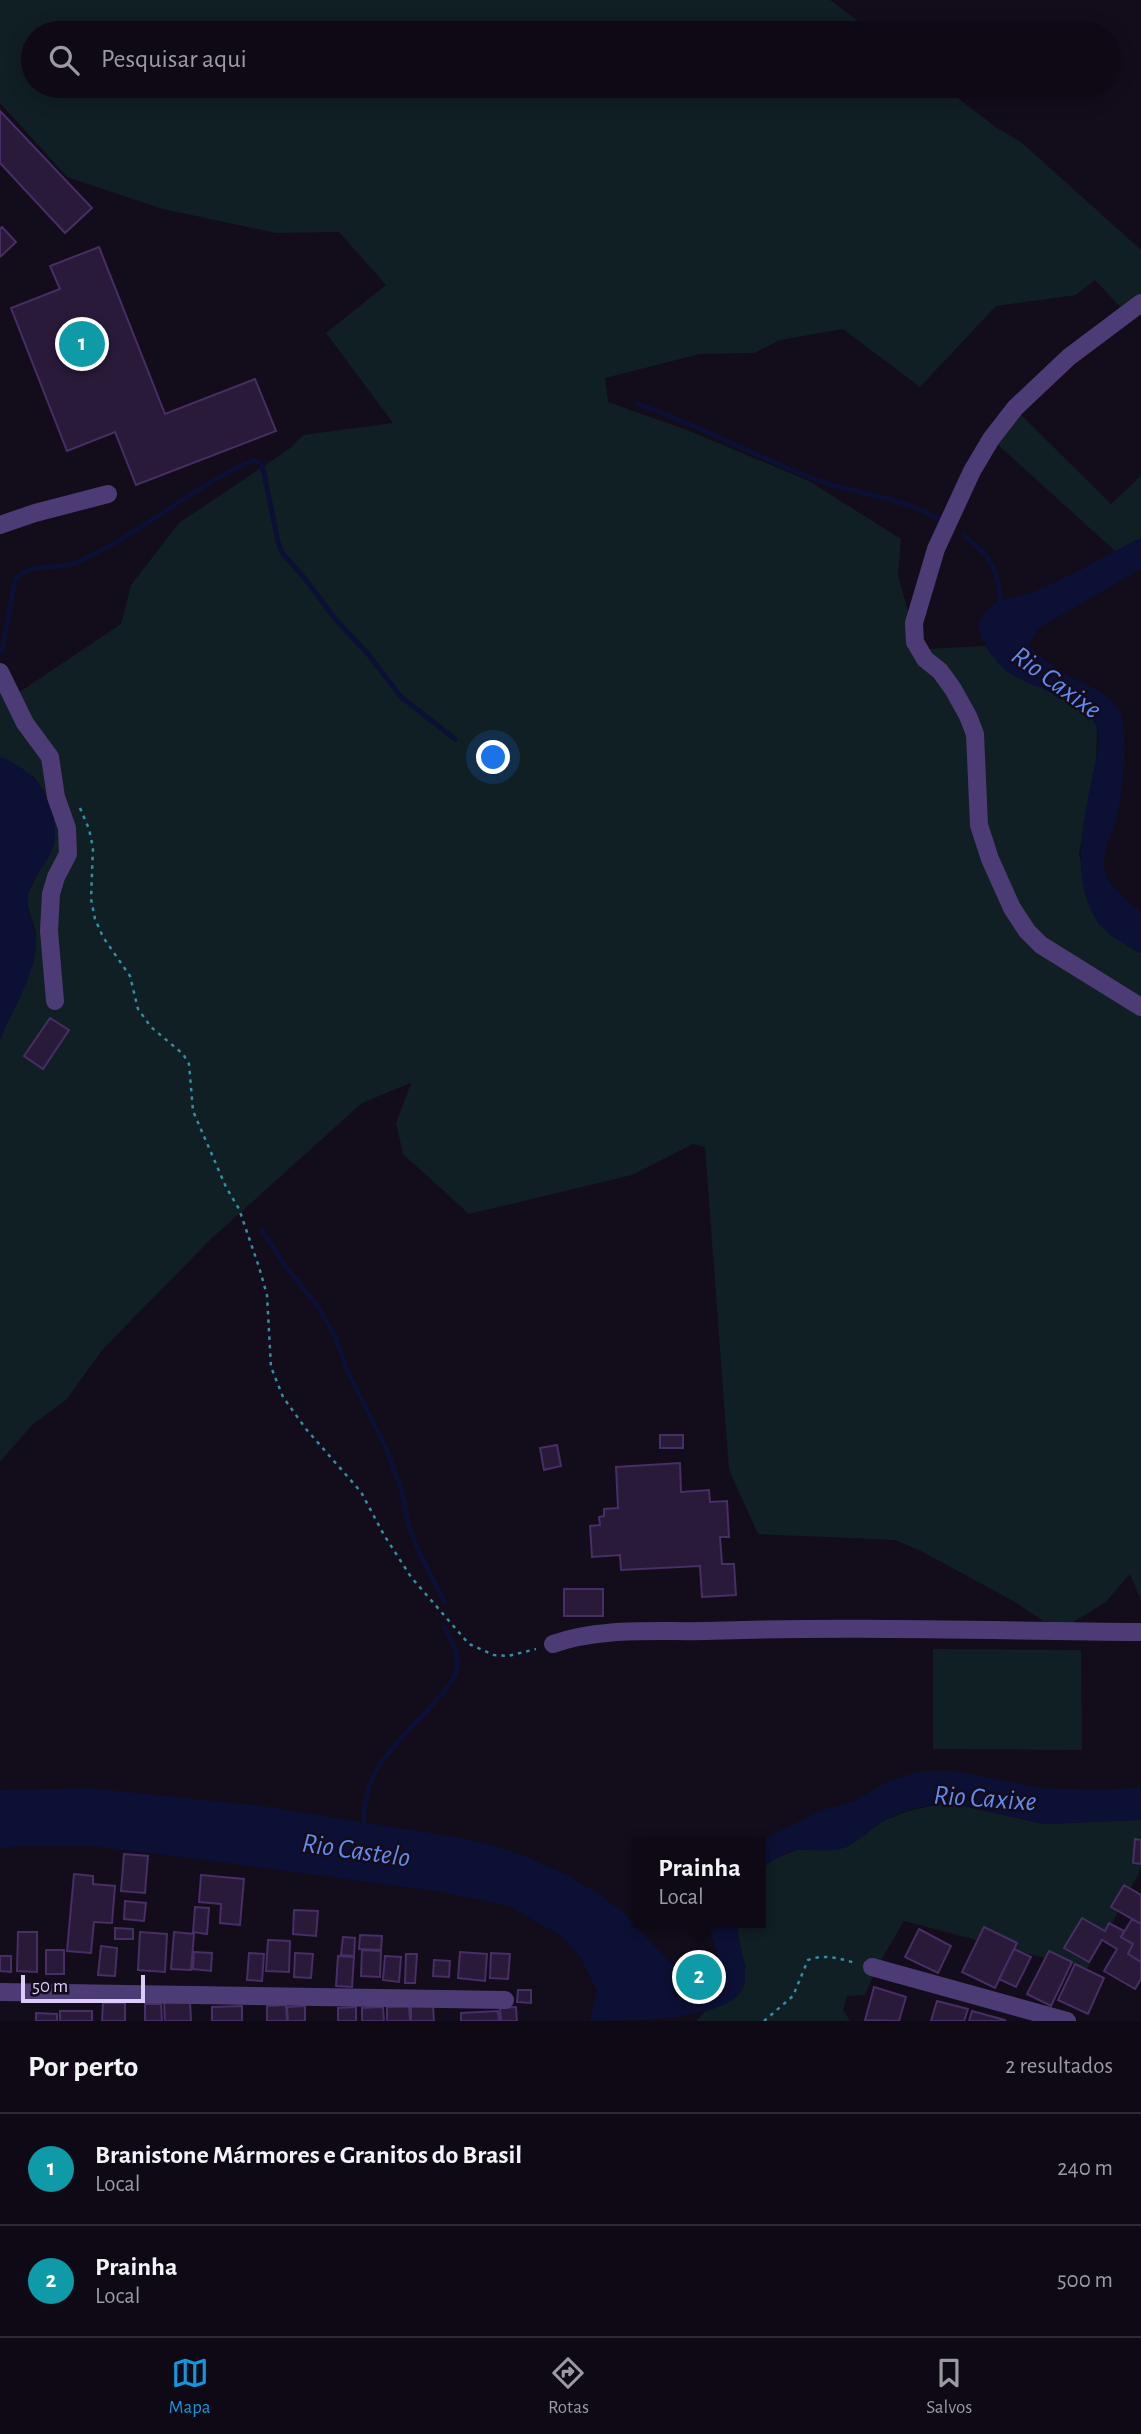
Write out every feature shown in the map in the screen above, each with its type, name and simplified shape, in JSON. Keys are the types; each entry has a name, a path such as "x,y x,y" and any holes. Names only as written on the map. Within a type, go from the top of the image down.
{"street":[{"path":"1141,303 1069,357 1015,408 991,439 972,471 936,550 914,623 915,642 925,659 940,671 953,689 975,734 979,825 990,859 1012,908 1027,931 1041,945 1141,1007"},
{"path":"0,525 108,494"},
{"path":"0,672 25,723 50,757 56,797 67,828 68,854 51,894 49,931 55,1001"},
{"path":"552,1644 566,1639 609,1634 756,1629 1141,1632"},
{"path":"873,1967 1067,2021"},
{"path":"0,1992 505,2000"}],"path":[{"path":"77,803 89,829 93,848 91,899 95,919 103,937 130,975 138,1009 150,1027 183,1054 188,1064 193,1111 226,1187 239,1209 259,1267 267,1296 271,1367 283,1397 306,1429 360,1492 411,1577 469,1644 485,1653 508,1656 552,1644"},
{"path":"764,2021 793,1996 808,1960 827,1956 873,1967"}],"shaded area":[{"path":"0,0 830,0 858,21 21,21 21,98 958,98 997,128 1021,142 1141,250 1141,298 1125,312 1095,280 1076,295 996,306 920,387 843,329 780,340 754,353 700,354 605,378 608,402 687,430 809,481 901,539 898,575 908,612 908,650 985,646 1014,676 1047,690 1091,716 1097,728 1096,760 1079,854 1098,923 1141,953 1141,1601 1130,1574 1106,1602 1070,1624 1043,1621 1015,1602 921,1551 895,1540 758,1534 729,1470 705,1147 693,1144 632,1175 469,1214 403,1154 396,1123 411,1083 362,1103 212,1238 103,1349 66,1400 32,1425 0,1462 0,1039 27,978 36,933 28,907 28,893 39,871 54,816 45,793 34,777 0,757 0,680 15,695 121,624 131,585 179,523 289,449 303,435 393,423 326,333 386,285 339,232 276,233 163,209 67,177 0,103"},
{"path":"1019,413 1111,504 1141,476 1141,538 1115,551 996,443"},
{"path":"933,1649 1081,1650 1082,1750 933,1749"},
{"path":"940,1804 955,1804 1044,1824 1141,1820 1141,1869 1087,1969 904,1921 877,1967 865,1995 847,1996 843,2010 850,2021 696,2021 746,1967 740,1950 738,1928 766,1928 766,1865 796,1850 836,1850 849,1846 883,1821 908,1811"}],"water":[{"name":"Rio Caxixe","path":"1141,538 1141,569 1039,628 1028,645 1061,671 1108,697 1119,710 1124,730 1123,774 1118,811 1105,853 1104,867 1109,880 1124,898 1141,912 1141,953 1102,927 1089,906 1084,888 1081,870 1082,833 1097,752 1096,726 1083,710 1072,703 1006,670 987,648 978,627 985,612 997,603 1046,586"},
{"path":"0,757 22,768 39,784 50,805 55,840 29,892 28,906 36,942 34,961 0,1039"},
{"name":"Rio Caxixe","path":"920,1771 956,1771 1043,1788 1106,1790 1141,1787 1141,1820 1044,1824 955,1804 927,1806 890,1817 846,1847 788,1852 766,1866 766,1838 822,1810 853,1802 888,1781"},
{"name":"Rio Castelo","path":"88,1788 257,1805 468,1839 502,1848 569,1876 622,1911 633,1923 633,1928 638,1928 679,1972 674,1996 681,1999 701,1998 713,1993 721,1976 711,1928 738,1928 745,1970 744,1986 735,1998 700,2012 677,2017 590,2021 597,1990 581,1958 561,1936 509,1906 442,1892 152,1853 86,1846 22,1846 0,1849 0,1790"}],"building":[{"path":"0,111 92,208 65,233 0,163"},
{"path":"2,227 16,242 0,257 0,229"},
{"path":"99,247 165,414 255,379 276,431 136,485 115,432 67,451 11,308 60,289 50,266"},
{"path":"50,1018 69,1030 43,1069 24,1056"},
{"path":"660,1435 683,1435 683,1448 660,1448"},
{"path":"557,1445 561,1466 544,1470 540,1448"},
{"path":"680,1463 681,1492 709,1490 710,1502 727,1501 729,1537 720,1537 722,1564 734,1564 736,1595 702,1597 700,1566 621,1570 620,1555 592,1557 590,1526 600,1525 599,1517 604,1516 604,1509 618,1508 616,1467"},
{"path":"564,1589 603,1589 603,1616 564,1616"},
{"path":"1135,1839 1141,1840 1141,1864 1133,1863"},
{"path":"124,1854 148,1856 145,1893 121,1891"},
{"path":"74,1874 93,1876 93,1884 115,1886 112,1923 94,1922 91,1953 67,1951"},
{"path":"201,1875 244,1879 240,1925 220,1923 221,1904 199,1902"},
{"path":"1124,1885 1141,1895 1141,1924 1111,1907"},
{"path":"125,1901 146,1903 144,1921 124,1919"},
{"path":"195,1907 209,1908 207,1934 193,1932"},
{"path":"294,1910 318,1911 316,1936 293,1934"},
{"path":"1082,1918 1105,1931 1109,1923 1124,1931 1121,1937 1133,1944 1128,1954 1141,1962 1141,1979 1135,1989 1104,1971 1117,1949 1102,1940 1089,1962 1064,1948"},
{"path":"1132,1919 1141,1924 1141,1962 1128,1954 1133,1944 1121,1937"},
{"path":"984,1927 1017,1943 995,1988 962,1972"},
{"path":"115,1928 133,1929 133,1939 115,1939"},
{"path":"919,1929 951,1946 938,1973 905,1957"},
{"path":"18,1932 37,1932 37,1972 17,1971"},
{"path":"140,1932 167,1934 165,1972 138,1970"},
{"path":"174,1932 194,1934 191,1970 171,1969"},
{"path":"360,1935 382,1936 381,1950 359,1949"},
{"path":"343,1937 355,1938 354,1956 341,1955"},
{"path":"268,1940 290,1941 289,1972 266,1971"},
{"path":"101,1946 117,1948 115,1976 98,1975"},
{"path":"1014,1949 1031,1957 1016,1987 999,1979"},
{"path":"46,1950 64,1950 64,1974 46,1974"},
{"path":"362,1950 381,1951 380,1977 361,1976"},
{"path":"1049,1951 1072,1962 1051,2006 1027,1994"},
{"path":"194,1952 212,1953 211,1971 193,1969"},
{"path":"460,1952 487,1954 485,1981 458,1978"},
{"path":"249,1953 264,1954 262,1981 247,1980"},
{"path":"295,1953 313,1954 311,1978 294,1977"},
{"path":"491,1953 510,1954 508,1979 490,1978"},
{"path":"406,1954 417,1954 415,1983 405,1983"},
{"path":"0,1956 11,1956 11,1972 0,1971"},
{"path":"338,1956 354,1957 352,1987 336,1986"},
{"path":"385,1956 401,1957 399,1982 383,1980"},
{"path":"434,1960 450,1961 449,1977 433,1976"},
{"path":"1075,1964 1104,1978 1088,2014 1058,2000"},
{"path":"874,1987 906,1997 899,2021 865,2020"},
{"path":"518,1990 531,1990 531,2003 517,2002"},
{"path":"190,2001 191,2021 165,2021 164,2002"},
{"path":"937,2001 968,2009 964,2021 931,2021"},
{"path":"103,2003 125,2003 125,2021 102,2021"},
{"path":"145,2004 161,2004 162,2021 145,2021"},
{"path":"286,2005 287,2021 267,2021 267,2006"},
{"path":"242,2006 242,2021 212,2021 212,2007"},
{"path":"305,2006 305,2021 288,2021 287,2007"},
{"path":"409,2006 410,2021 387,2021 387,2007"},
{"path":"411,2006 433,2006 434,2021 411,2021"},
{"path":"356,2007 356,2021 338,2021 338,2008"},
{"path":"383,2007 384,2021 362,2021 362,2008"},
{"path":"516,2007 517,2021 501,2021 500,2008"},
{"path":"60,2011 92,2011 92,2021 60,2021"},
{"path":"498,2011 499,2021 461,2021 461,2013"},
{"path":"972,2011 1005,2020 1005,2021 969,2021"},
{"path":"36,2013 57,2014 57,2021 36,2021"}],"waterway":[{"path":"638,404 802,474 839,487 899,502 938,519"},
{"path":"2,652 15,580 21,574 37,568 72,564 103,550 210,483 254,460 261,464 264,473 278,542 283,554 401,697 455,739"},
{"path":"964,536 981,550 992,565 1001,606"},
{"path":"262,1230 284,1264 318,1307 335,1336 347,1370 386,1448 402,1491 408,1523 418,1550 445,1603"},
{"path":"364,1828 364,1807 375,1773 395,1745 444,1692 456,1673 457,1658 445,1627"}],"place":[{"name":"Branistone Mármores e Granitos do Brasil","path":"82,344"},
{"name":"Prainha","path":"699,1977"}]}
